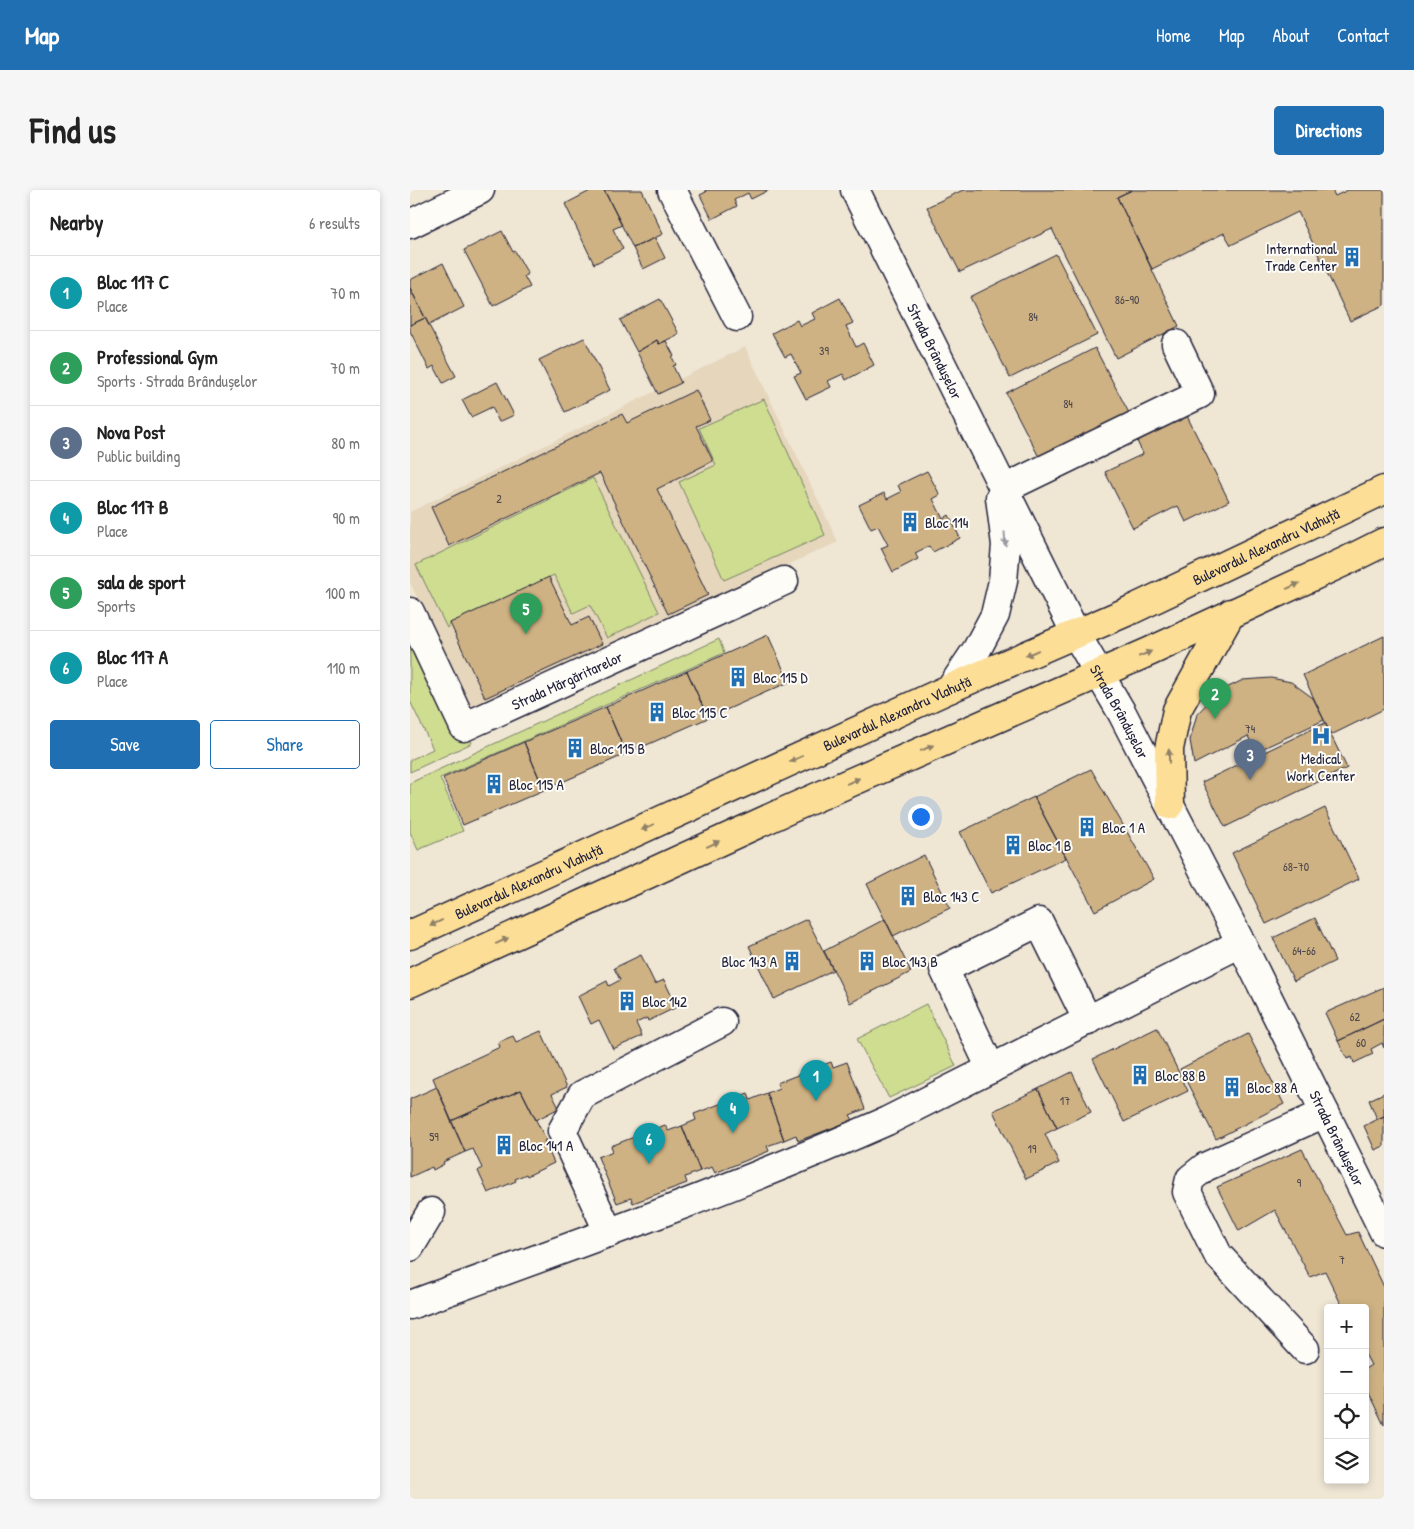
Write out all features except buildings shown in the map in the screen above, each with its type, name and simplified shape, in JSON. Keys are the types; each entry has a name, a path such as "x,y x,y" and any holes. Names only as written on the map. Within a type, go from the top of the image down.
{"main road":[{"name":"Bulevardul Alexandru Vlahuță","path":"410,935 952,688 1139,606 1384,490"},
{"path":"410,983 792,808 1151,651 1346,562 1384,542"},
{"path":"1170,805 1169,749 1177,710 1232,613"}],"street":[{"path":"410,224 478,190"},
{"path":"672,190 737,317"},
{"name":"Strada Brândușelor","path":"855,190 1076,634 1122,712 1242,943 1384,1232"},
{"path":"952,688 977,649 995,615 1003,581 1006,545 1001,481 1200,394 1176,344"},
{"name":"Strada Mărgăritarelor","path":"410,612 464,727 784,581"},
{"path":"992,1069 944,969 1039,922 1088,1021"},
{"path":"410,1305 609,1233 887,1121 1242,943"},
{"path":"609,1233 562,1130 582,1095 722,1022"},
{"path":"1306,1349 1218,1255 1187,1192 1190,1179 1205,1167 1325,1113"},
{"path":"410,1246 431,1212"}],"shaded area":[{"path":"745,347 838,542 469,708 410,582 410,512"}],"green space":[{"path":"764,399 825,535 724,580 679,482 716,465 699,428"},
{"path":"593,478 659,612 607,638 590,605 573,613 554,575 450,623 447,628 416,565"},
{"path":"410,634 472,743 410,772 410,760 433,749 410,701"},
{"path":"719,639 724,653 440,778 463,831 418,850 410,832 410,783"},
{"path":"926,1004 956,1066 889,1098 857,1039"}],"place":[{"name":"International Trade Center","path":"1352,257"},
{"name":"Bloc 114","path":"910,522"},
{"name":"sala de sport","path":"526,634"},
{"name":"Bloc 115 D","path":"738,677"},
{"name":"Bloc 115 C","path":"657,712"},
{"name":"Professional Gym","path":"1215,719"},
{"name":"Medical Work Center","path":"1321,736"},
{"name":"Bloc 115 B","path":"575,748"},
{"name":"Nova Post","path":"1250,780"},
{"name":"Bloc 115 A","path":"494,784"},
{"name":"Bloc 1 A","path":"1087,827"},
{"name":"Bloc 1 B","path":"1013,845"},
{"name":"Bloc 143 C","path":"908,896"},
{"name":"Bloc 143 A","path":"792,961"},
{"name":"Bloc 143 B","path":"867,961"},
{"name":"Bloc 142","path":"627,1001"},
{"name":"Bloc 88 B","path":"1140,1075"},
{"name":"Bloc 88 A","path":"1232,1087"},
{"name":"Bloc 117 C","path":"816,1101"},
{"name":"Bloc 117 B","path":"733,1133"},
{"name":"Bloc 141 A","path":"504,1145"},
{"name":"Bloc 117 A","path":"649,1164"}]}
